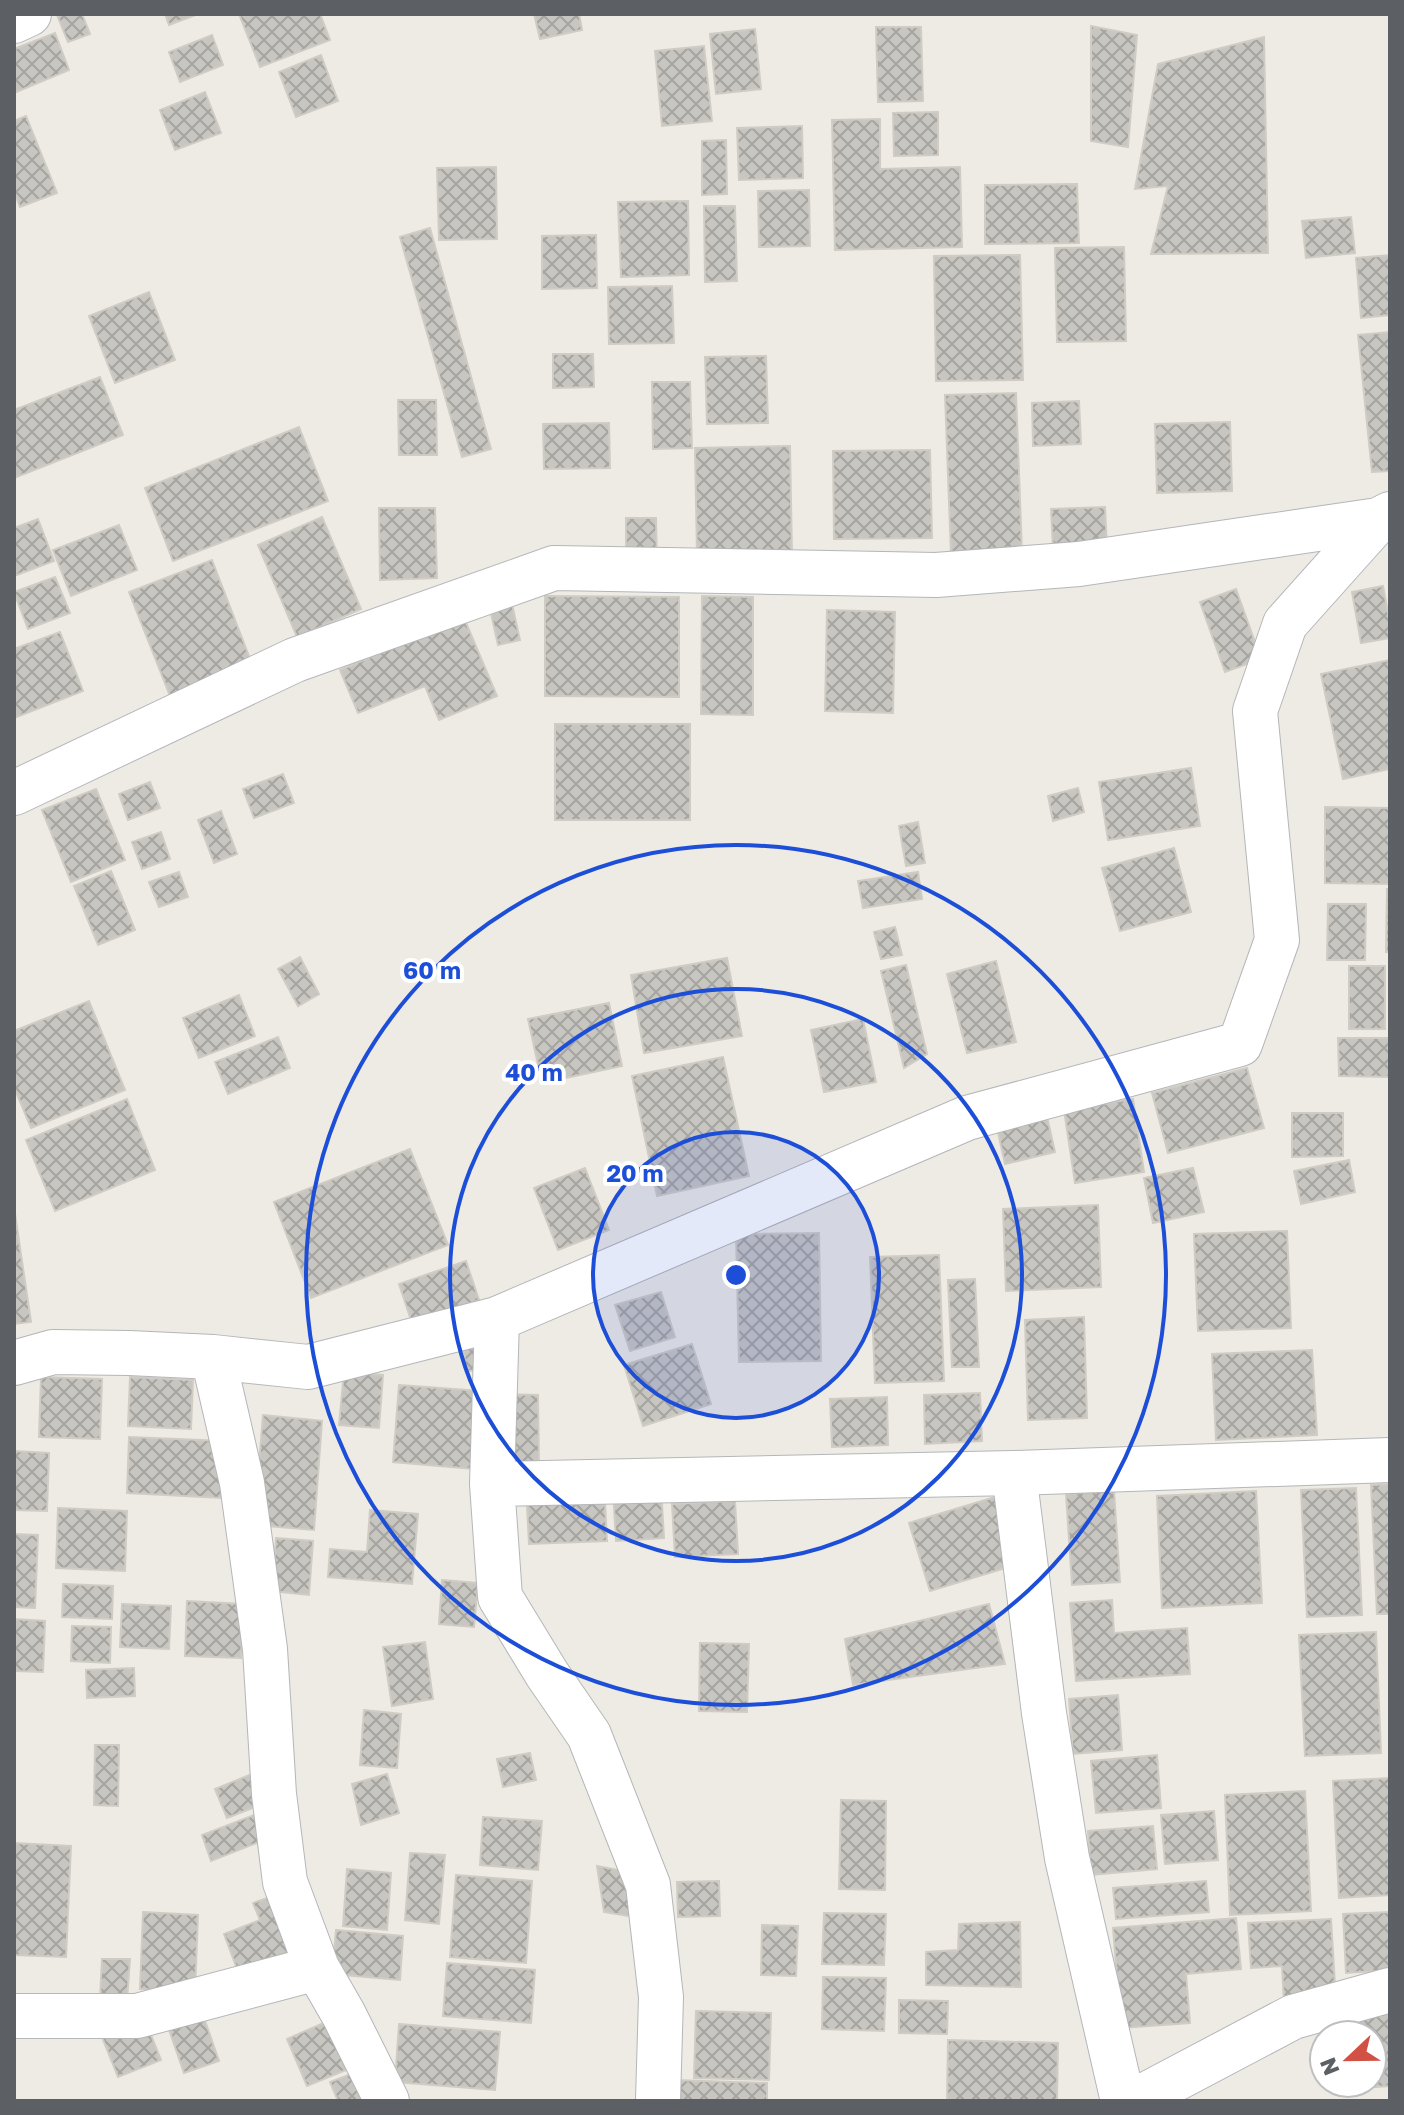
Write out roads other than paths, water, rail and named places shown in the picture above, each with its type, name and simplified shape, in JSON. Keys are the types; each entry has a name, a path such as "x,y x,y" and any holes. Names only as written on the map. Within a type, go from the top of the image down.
{"street":[{"path":"14,21 29,14"},
{"path":"14,793 295,660 554,568 936,575 1079,564 1384,517"},
{"path":"14,1363 53,1352 129,1353 213,1357 308,1367 497,1319 967,1118 1240,1044 1277,940 1255,711 1285,624 1384,517"},
{"path":"497,1319 492,1484 500,1597 589,1735 648,1885 661,1997 658,2101"},
{"path":"213,1357 242,1483 263,1634 274,1794 285,1882 317,1968 387,2101"},
{"path":"492,1484 1014,1473 1390,1460"},
{"path":"1014,1473 1044,1713 1067,1858 1123,2101"},
{"path":"14,2016 137,2016 317,1968"},
{"path":"1134,2101 1293,2017 1390,1990"}]}
